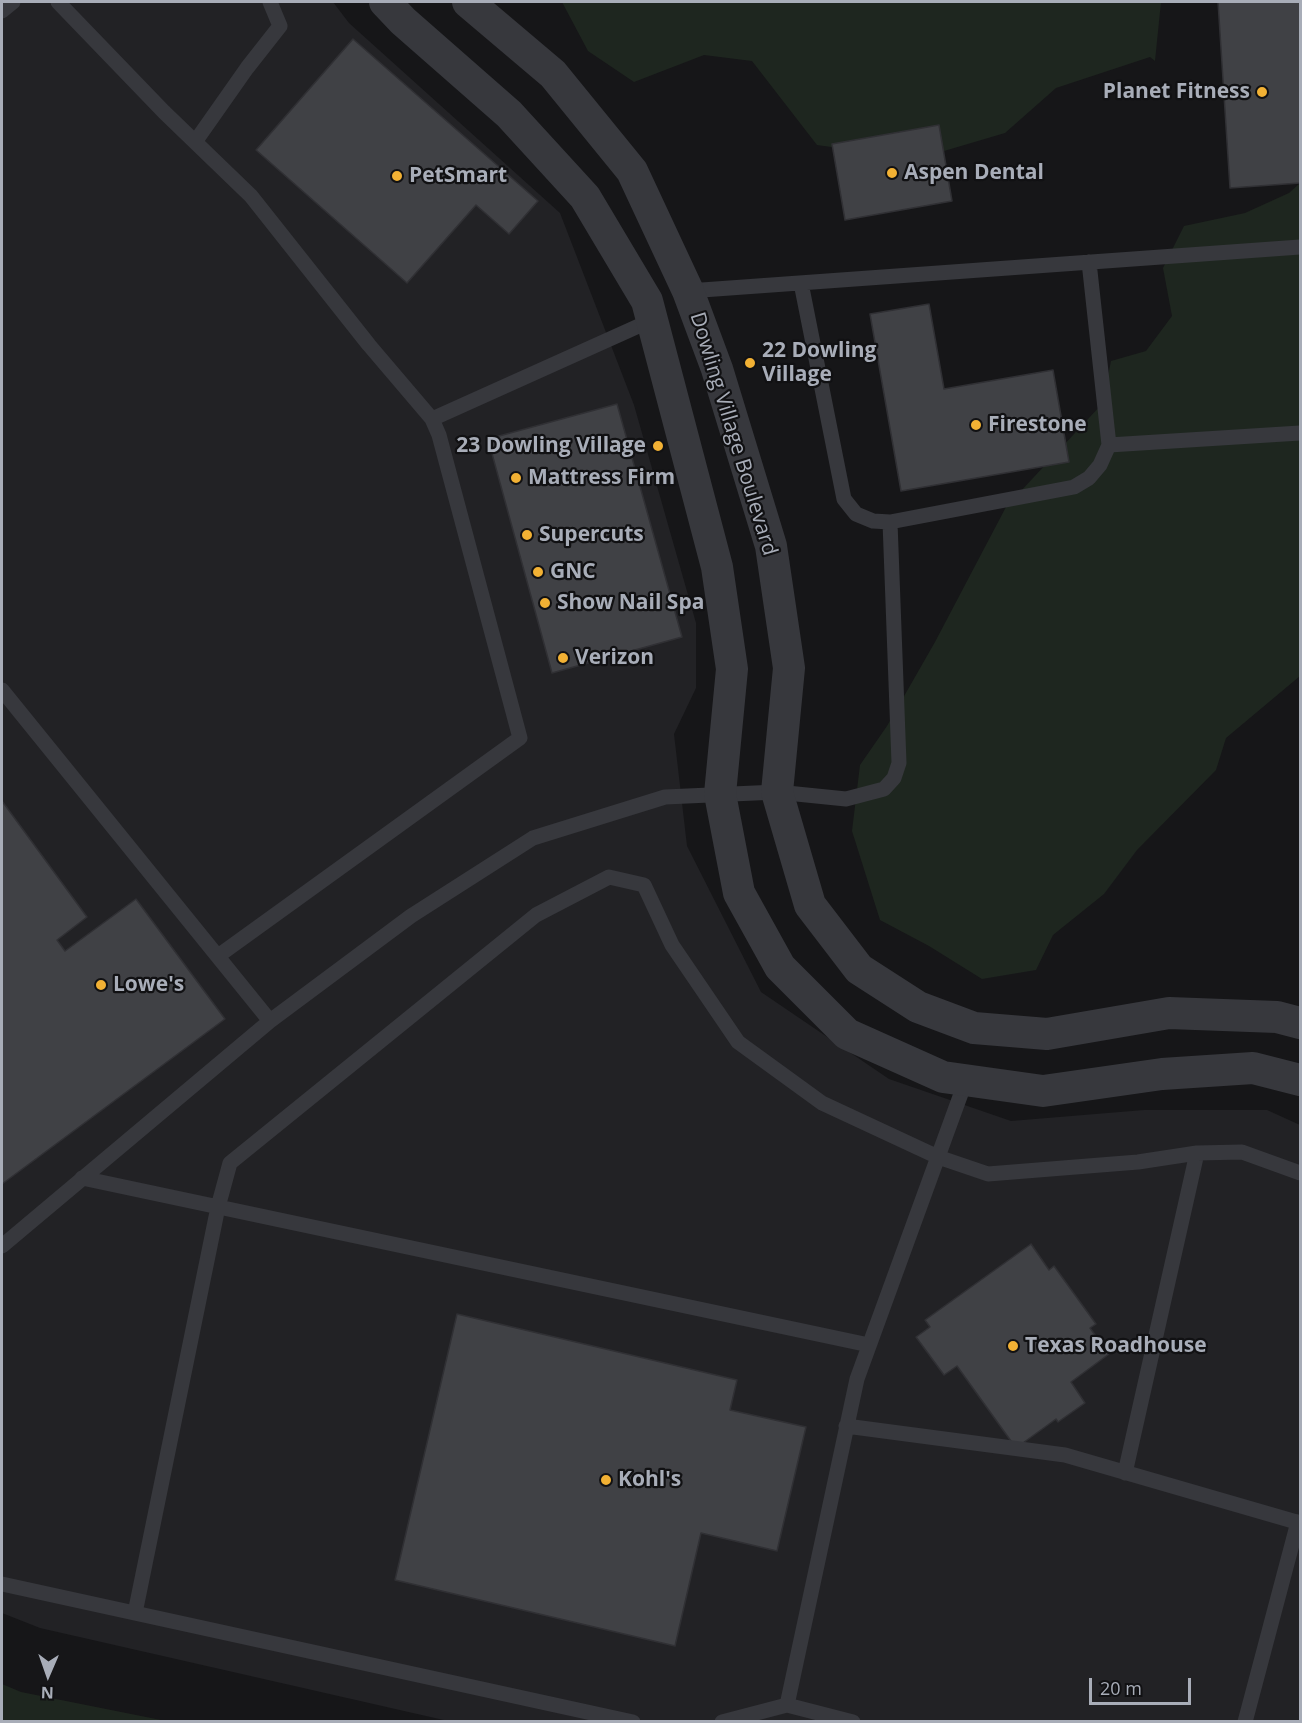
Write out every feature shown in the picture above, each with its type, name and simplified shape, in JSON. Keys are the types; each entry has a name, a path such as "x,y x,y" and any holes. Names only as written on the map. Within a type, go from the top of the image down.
{"street":[{"path":"385,2 402,21 509,114 585,197 647,301 717,567 732,669 720,794 739,893 780,967 847,1034 943,1077 1043,1091 1162,1074 1253,1068 1300,1080"},
{"name":"Dowling Village Boulevard","path":"468,2 553,74 632,171 688,291 717,369 771,546 789,668 777,792 810,905 859,969 918,1006 974,1028 1047,1034 1169,1013 1277,1017 1300,1023"}],"lane":[{"path":"2,11 13,2"},
{"path":"58,2 251,196 369,345 432,419 439,435 520,738 218,956"},
{"path":"195,142 280,26 270,2"},
{"path":"688,291 1300,247"},
{"path":"801,283 844,499 856,514 873,521 890,522 1074,487 1089,478 1100,465 1109,445 1089,262"},
{"path":"432,419 652,320"},
{"path":"1109,445 1300,433"},
{"path":"2,1246 270,1021 411,916 533,838 665,797 777,792 846,799 884,789 894,778 899,762 890,522"},
{"path":"2,690 270,1021"},
{"path":"135,1613 230,1163 536,915 609,878 644,885 672,945 738,1042 822,1103 938,1157 988,1174 1138,1162 1197,1153 1242,1152 1300,1173"},
{"path":"787,1706 857,1379 966,1080"},
{"path":"1125,1473 1197,1153"},
{"path":"82,1178 869,1346"},
{"path":"846,1426 1065,1455 1299,1522 1245,1722"},
{"path":"2,1584 633,1722"},
{"path":"723,1722 787,1706 853,1722"}],"shaded area":[{"path":"2,2 333,2 349,23 560,213 634,405 696,623 696,688 674,734 687,846 761,992 889,1079 1011,1121 1144,1110 1267,1110 1300,1125 1300,1721 448,1721 40,1628 2,1613"},
{"path":"562,2 1161,2 1155,61 1150,57 1056,88 1005,133 917,159 817,145 752,61 704,55 634,82 588,51"},
{"path":"1300,183 1300,676 1226,738 1216,770 1137,850 1104,894 1053,935 1036,970 982,979 929,946 880,920 852,831 860,765 887,726 935,642 1006,507 1102,404 1111,361 1146,351 1172,316 1163,268 1184,226 1245,213 1289,193"},
{"path":"2,1684 21,1692 166,1721 2,1721"}],"building":[{"name":"Planet Fitness","path":"1218,2 1300,2 1300,183 1230,188"},
{"name":"PetSmart","path":"353,39 538,201 509,234 476,205 407,283 256,150"},
{"name":"Aspen Dental","path":"939,125 952,201 845,220 832,144"},
{"name":"Firestone","path":"929,304 944,389 1053,370 1069,462 901,491 870,314"},
{"path":"617,404 682,637 552,673 488,439"},
{"name":"Lowe's","path":"2,801 87,917 57,940 65,951 136,899 225,1019 2,1184"},
{"name":"Texas Roadhouse","path":"1031,1244 1049,1270 1054,1266 1096,1324 1090,1328 1109,1354 1071,1382 1085,1403 1058,1422 1056,1419 1016,1448 957,1366 944,1375 916,1337 930,1327 925,1320"},
{"name":"Kohl's","path":"457,1314 737,1380 730,1410 806,1427 777,1551 701,1533 675,1646 395,1580"}],"place":[{"name":"Planet Fitness","path":"1262,92"},
{"name":"Aspen Dental","path":"892,173"},
{"name":"PetSmart","path":"397,176"},
{"name":"22 Dowling Village","path":"750,363"},
{"name":"Firestone","path":"976,425"},
{"name":"23 Dowling Village","path":"658,446"},
{"name":"Mattress Firm","path":"516,478"},
{"name":"Supercuts","path":"527,535"},
{"name":"GNC","path":"538,572"},
{"name":"Show Nail Spa","path":"545,603"},
{"name":"Verizon","path":"563,658"},
{"name":"Lowe's","path":"101,985"},
{"name":"Texas Roadhouse","path":"1013,1346"},
{"name":"Kohl's","path":"606,1480"}]}
